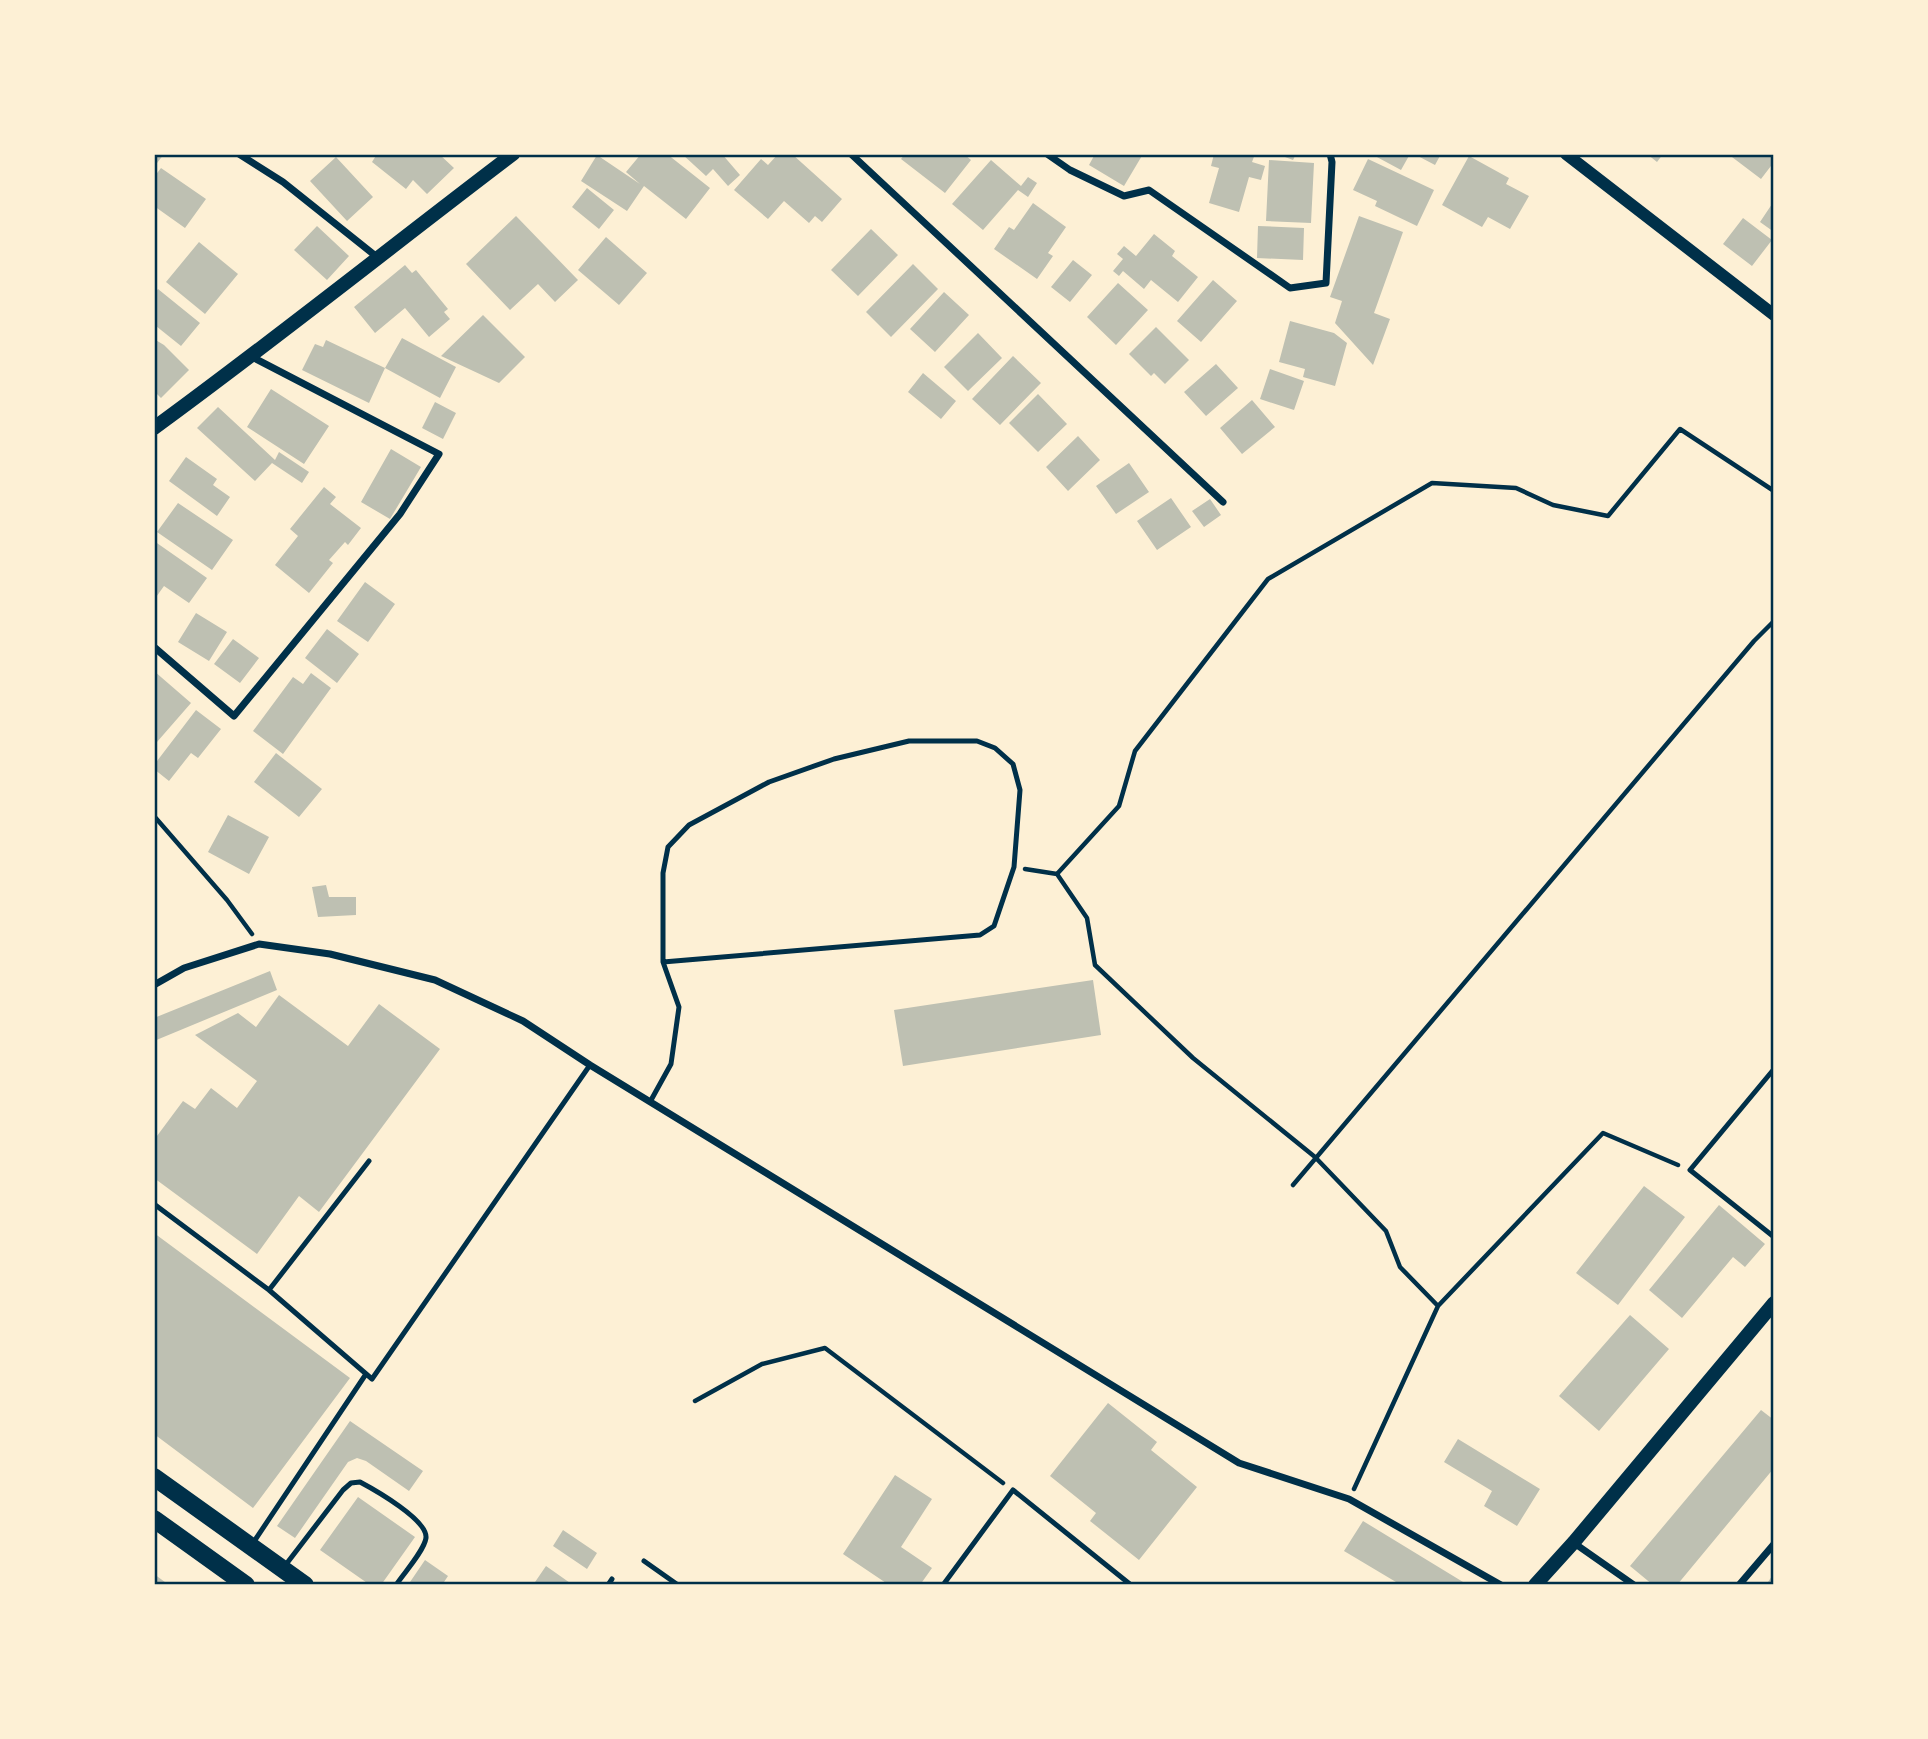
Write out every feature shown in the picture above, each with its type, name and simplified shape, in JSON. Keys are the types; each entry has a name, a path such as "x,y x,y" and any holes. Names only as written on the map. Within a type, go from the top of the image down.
{"main road":[{"path":"154,428 252,357 377,257 513,154"},
{"path":"1535,1585 1774,1303"},
{"path":"154,1477 305,1585"},
{"path":"154,1519 246,1585"}],"street":[{"path":"239,154 283,183 377,257"},
{"path":"851,154 1223,502"},
{"path":"1047,154 1070,170 1124,196 1149,190 1290,288 1326,283 1332,162 1330,154"},
{"path":"1566,154 1774,315"},
{"path":"154,647 234,716 400,514 439,454 252,357"},
{"path":"154,985 184,968 259,944 330,954 435,980 523,1021 590,1065 1239,1463 1349,1499 1501,1585"},
{"path":"1574,1542 1634,1585"},
{"path":"1739,1585 1774,1544"}],"lane":[{"path":"650,1102 671,1064 679,1007 663,962 663,873 668,847 689,825 769,782 834,759 909,741 977,741 995,748 1013,764 1020,790 1014,867 994,926 980,935 663,962"},
{"path":"154,1204 269,1290 372,1379 590,1065"},
{"path":"1774,1069 1690,1170 1774,1237"},
{"path":"269,1290 369,1161"},
{"path":"250,1546 366,1374"},
{"path":"283,1569 343,1489 351,1483 360,1482 417,1520 425,1529 426,1539 396,1585"},
{"path":"943,1585 1013,1490 1131,1585"},
{"path":"644,1561 678,1585"}],"path":[{"path":"1057,874 1119,806 1135,751 1268,579 1432,483 1516,488 1553,505 1608,516 1680,429 1774,491"},
{"path":"1293,1185 1754,641 1774,621"},
{"path":"154,816 227,900 259,944"},
{"path":"1014,867 1057,874 1087,918 1095,965 1193,1058 1315,1157 1386,1231 1400,1267 1438,1306"},
{"path":"1349,1499 1438,1306 1603,1133 1690,1170"},
{"path":"695,1401 762,1364 825,1348 1013,1490"}],"building":[{"path":"154,154 164,154 154,167"},
{"path":"377,154 439,154 454,168 427,194 413,180 406,189 372,162"},
{"path":"641,154 667,154 710,188 686,219 644,186 627,211 581,181 597,155 640,184 626,172"},
{"path":"682,154 722,154 740,175 728,186 713,169 706,176"},
{"path":"778,154 792,154 842,199 822,222 815,216 809,223 784,201 768,219 734,190 761,159 768,165"},
{"path":"905,154 964,154 971,160 945,193 901,159"},
{"path":"1095,154 1143,154 1124,186 1089,165"},
{"path":"1214,154 1255,154 1252,162 1265,166 1261,180 1249,177 1239,212 1209,203 1219,168 1211,166"},
{"path":"1277,154 1296,154 1293,160"},
{"path":"1410,154 1401,170 1375,156"},
{"path":"1414,154 1441,154 1435,165"},
{"path":"1647,154 1663,154 1657,162"},
{"path":"1728,154 1774,154 1774,162 1761,179"},
{"path":"1469,156 1509,178 1506,184 1529,196 1510,229 1488,217 1482,227 1442,205"},
{"path":"336,157 373,197 347,221 310,181"},
{"path":"1368,159 1434,190 1417,226 1375,206 1377,201 1353,190"},
{"path":"991,160 1021,186 1028,177 1037,183 1028,197 1018,190 983,230 952,204"},
{"path":"1269,160 1314,163 1311,223 1266,221"},
{"path":"161,168 206,199 185,228 154,206 154,177"},
{"path":"587,188 614,210 599,229 572,207"},
{"path":"1774,201 1774,232 1760,222"},
{"path":"1033,203 1066,227 1048,253 1053,256 1037,279 994,249 1009,227 1014,230"},
{"path":"516,216 578,280 555,302 538,284 510,310 466,264"},
{"path":"1359,216 1403,232 1374,313 1390,319 1373,365 1335,323 1342,301 1330,297"},
{"path":"1743,218 1772,240 1752,266 1723,244"},
{"path":"317,226 349,256 327,280 294,250"},
{"path":"1258,226 1304,228 1303,260 1257,258"},
{"path":"871,229 898,255 858,296 831,270"},
{"path":"1154,234 1175,251 1172,256 1198,277 1178,302 1151,280 1144,289 1123,271 1119,276 1113,271 1123,259 1117,254 1124,246 1136,256"},
{"path":"606,237 647,273 619,305 578,270"},
{"path":"199,242 238,274 205,314 166,282"},
{"path":"1073,260 1092,275 1070,302 1051,287"},
{"path":"913,264 938,289 891,337 866,312"},
{"path":"405,265 412,273 416,270 448,309 444,312 450,319 429,337 405,308 375,333 354,307"},
{"path":"1213,280 1237,301 1201,342 1177,321"},
{"path":"1118,283 1148,310 1116,345 1087,317"},
{"path":"158,289 200,323 181,346 156,326 154,329 154,294"},
{"path":"944,292 969,315 935,352 910,329"},
{"path":"483,315 525,357 499,383 441,356"},
{"path":"1290,321 1334,333 1347,343 1335,386 1303,377 1305,369 1279,362"},
{"path":"1156,327 1189,360 1165,384 1154,373 1151,376 1129,354"},
{"path":"978,333 1002,358 968,391 944,367"},
{"path":"402,338 456,367 440,398 385,368"},
{"path":"154,339 164,345 189,370 161,398 154,391"},
{"path":"326,340 385,368 369,403 302,370 315,344 323,347"},
{"path":"1013,356 1041,383 1000,425 972,399"},
{"path":"1216,364 1238,388 1206,416 1184,392"},
{"path":"1270,369 1304,381 1294,410 1260,399"},
{"path":"923,373 956,401 941,419 908,392"},
{"path":"271,389 329,426 304,464 247,427"},
{"path":"1038,394 1067,424 1038,452 1009,423"},
{"path":"1252,400 1275,427 1242,454 1220,428"},
{"path":"435,402 456,413 443,439 422,428"},
{"path":"218,407 275,460 279,452 309,472 302,483 272,463 255,481 197,428"},
{"path":"1078,436 1100,460 1068,491 1046,467"},
{"path":"391,449 421,467 390,519 361,502"},
{"path":"186,457 217,479 213,485 230,497 217,516 169,481"},
{"path":"1129,463 1149,492 1116,514 1096,486"},
{"path":"324,487 336,497 330,504 361,528 348,545 345,542 329,560 333,563 309,593 275,565 298,536 290,529"},
{"path":"1171,498 1191,527 1157,550 1137,521"},
{"path":"1210,499 1221,515 1204,527 1192,511"},
{"path":"178,503 233,540 212,570 157,532"},
{"path":"154,541 207,578 189,603 164,586 154,600"},
{"path":"365,582 395,604 368,642 337,621"},
{"path":"196,613 227,632 209,661 178,642"},
{"path":"327,629 359,654 337,683 305,658"},
{"path":"233,639 259,658 240,683 214,664"},
{"path":"154,671 191,703 157,742 154,740"},
{"path":"311,673 331,688 283,754 253,731 293,677 303,684"},
{"path":"196,710 221,729 198,758 191,753 169,781 154,769 154,765"},
{"path":"276,753 322,789 299,817 254,782"},
{"path":"228,815 269,837 249,874 208,852"},
{"path":"326,885 329,897 356,897 356,915 318,917 312,887"},
{"path":"270,971 277,990 154,1041 154,1018"},
{"path":"1093,980 1101,1035 903,1066 894,1010"},
{"path":"279,995 348,1046 379,1004 440,1049 319,1212 299,1196 257,1254 154,1178 154,1140 183,1101 195,1109 211,1088 237,1108 257,1081 195,1035 238,1013 256,1027"},
{"path":"1644,1186 1685,1217 1618,1305 1576,1273"},
{"path":"1719,1205 1765,1244 1745,1267 1733,1257 1682,1318 1649,1290"},
{"path":"154,1233 350,1378 253,1508 154,1434"},
{"path":"1630,1315 1669,1349 1599,1431 1559,1396"},
{"path":"1108,1403 1157,1442 1151,1450 1197,1487 1139,1560 1090,1521 1096,1513 1050,1476"},
{"path":"1761,1410 1774,1420 1774,1468 1677,1585 1653,1585 1630,1566"},
{"path":"350,1421 423,1471 409,1491 366,1461 357,1458 348,1462 295,1538 277,1526"},
{"path":"1458,1439 1540,1489 1517,1526 1484,1506 1492,1491 1444,1462"},
{"path":"895,1475 932,1499 901,1547 932,1568 920,1585 889,1585 843,1554"},
{"path":"358,1497 415,1537 381,1585 370,1585 320,1550"},
{"path":"1363,1521 1468,1585 1401,1585 1344,1551"},
{"path":"563,1530 597,1553 587,1569 553,1546"},
{"path":"425,1560 448,1576 442,1585 408,1585"},
{"path":"546,1566 573,1585 533,1585"},
{"path":"1774,1573 1774,1585 1766,1585"},
{"path":"154,1574 169,1585 154,1585"}]}
